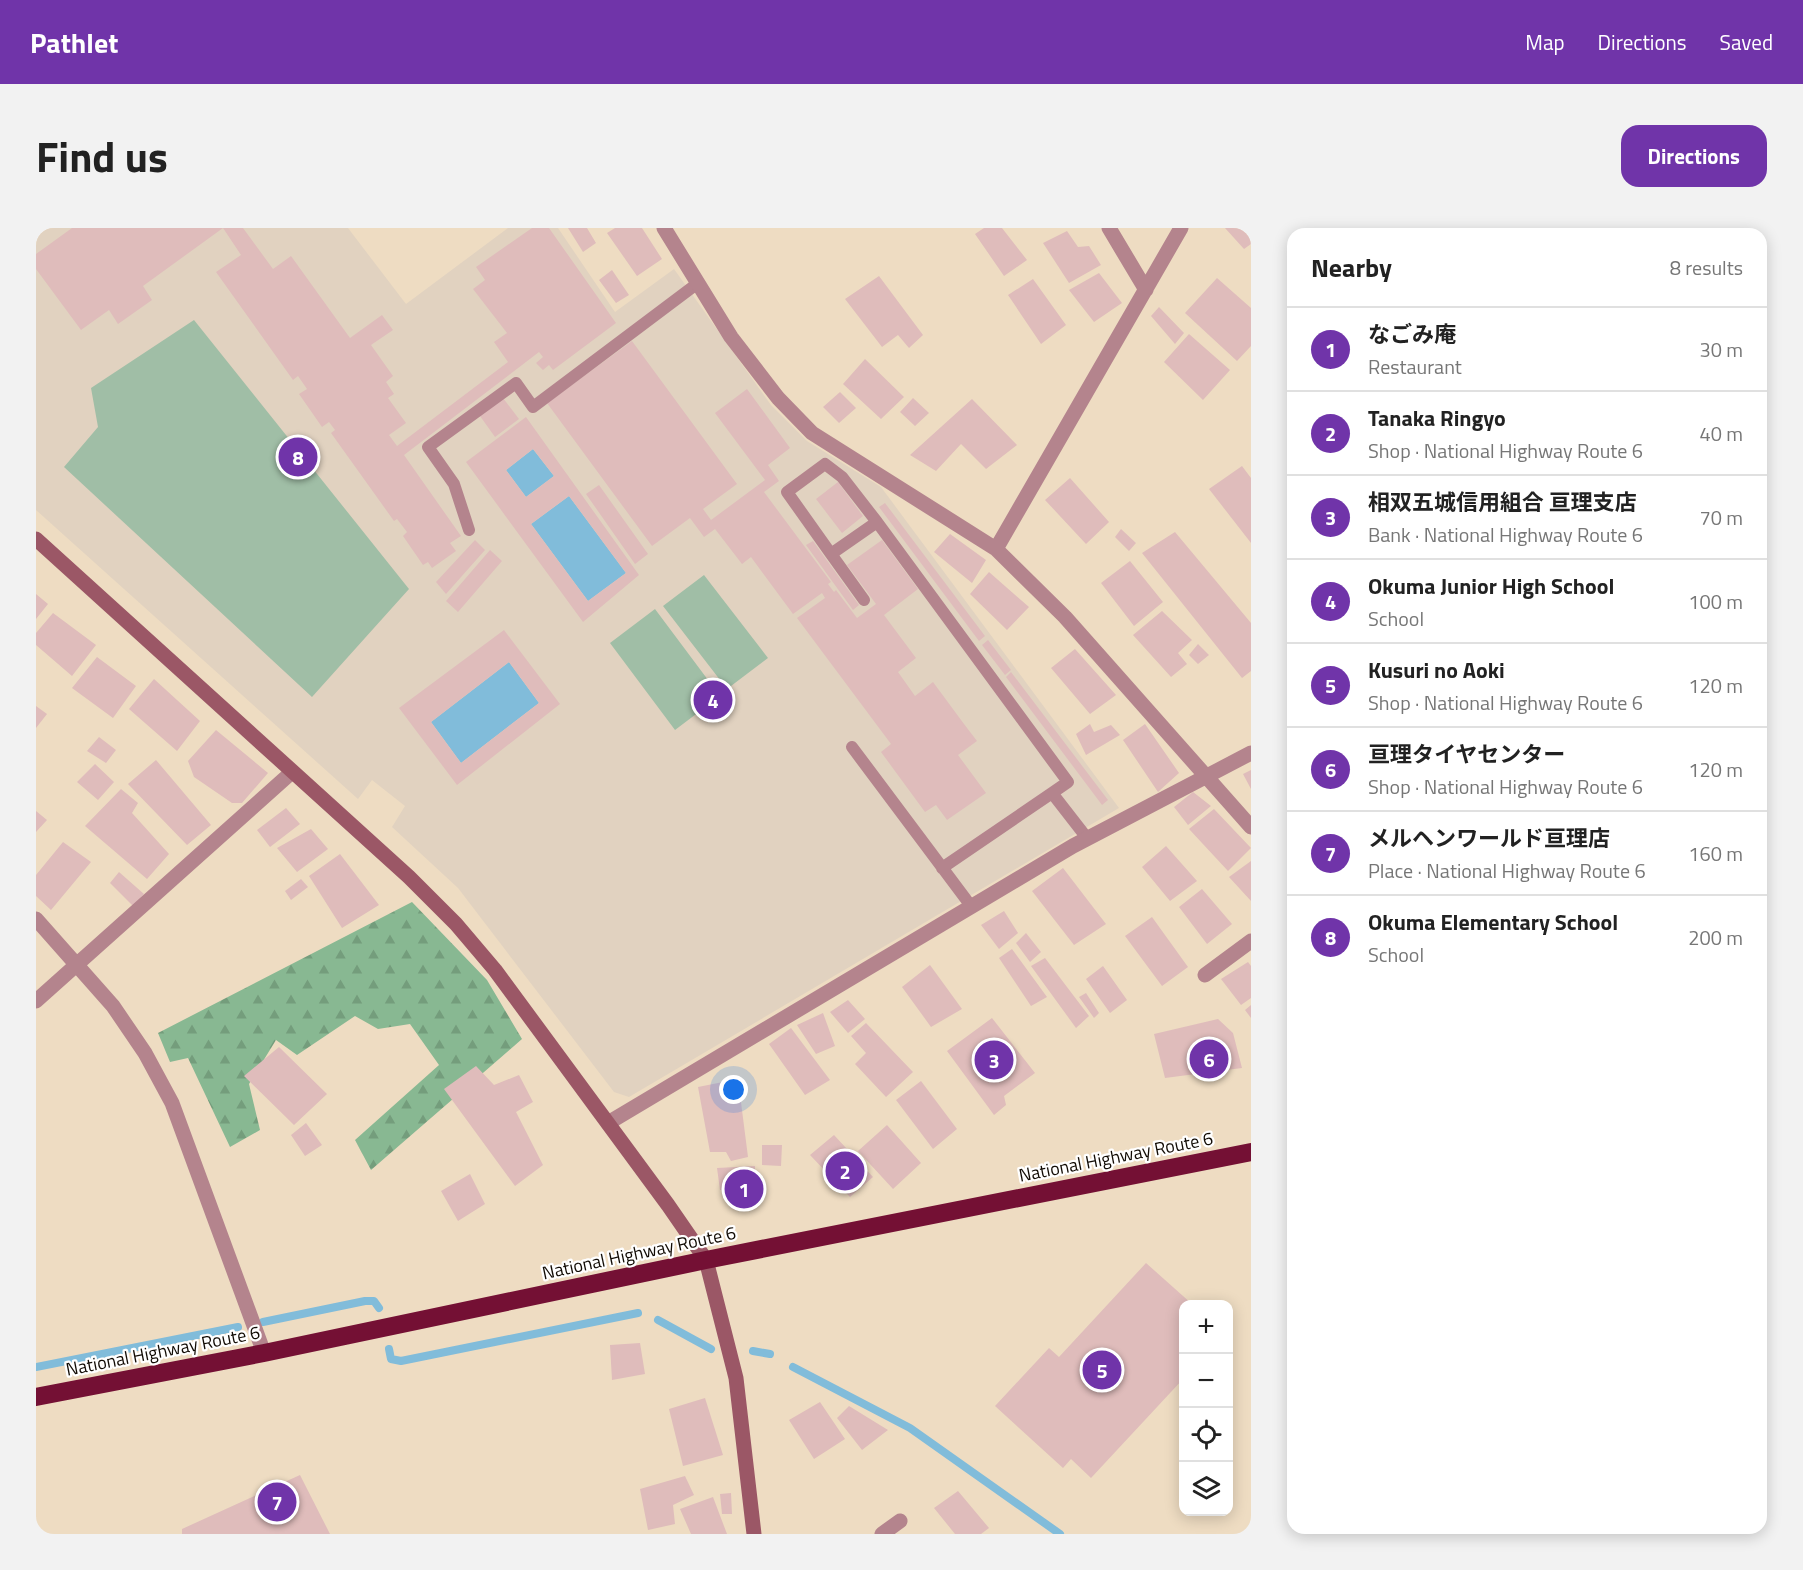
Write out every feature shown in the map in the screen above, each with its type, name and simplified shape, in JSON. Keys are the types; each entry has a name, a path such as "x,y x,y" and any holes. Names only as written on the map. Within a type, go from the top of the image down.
{"highway":[{"name":"National Highway Route 6","path":"36,1397 264,1353 706,1260 1251,1152"}],"street":[{"path":"664,228 731,338 778,398 812,433 996,549 1065,617 1251,827"},
{"path":"1108,228 1146,290"},
{"path":"996,549 1181,228"},
{"path":"36,538 456,924 495,970 608,1123 706,1260 736,1378 754,1534"},
{"path":"608,1123 1087,838 1251,753"},
{"path":"36,1001 292,771"},
{"path":"36,919 120,1015 146,1053 172,1103 264,1353"},
{"path":"1205,975 1251,941"},
{"path":"882,1534 900,1521"}],"lane":[{"path":"469,530 454,484 428,447 516,382 533,407 698,283"},
{"path":"864,600 787,492 825,464 842,477 877,522 1068,782 942,868"},
{"path":"831,554 877,522"},
{"path":"852,747 971,906"},
{"path":"1052,793 1087,838"}],"shaded area":[{"path":"39,228 348,228 406,304 508,228 558,228 615,312 674,269 771,405 807,441 881,487 1119,808 629,1097 614,1092 458,888 392,827 405,806 372,780 358,799 36,510 36,231"}],"green space":[{"path":"194,320 409,589 312,697 64,467 98,427 91,388"},
{"path":"704,575 768,658 727,689 663,606"},
{"path":"655,609 720,696 675,730 610,643"},
{"path":"412,902 487,980 522,1039 371,1170 355,1140 439,1065 410,1024 378,1029 355,1016 297,1055 276,1040 249,1084 260,1130 230,1147 188,1058 170,1062 158,1033"}],"water":[{"path":"533,449 554,476 526,497 506,470"},
{"path":"569,496 626,573 588,601 531,524"},
{"path":"509,662 539,703 461,763 431,722"}],"building":[{"path":"72,228 223,228 143,286 152,300 118,324 109,310 81,330 36,269 36,254"},
{"path":"223,228 243,228 273,269 291,256 350,338 382,315 393,330 371,345 393,376 386,382 394,394 388,398 406,423 389,435 397,446 508,362 494,342 507,333 473,289 485,280 476,267 532,228 549,228 616,323 553,370 549,365 543,370 536,363 543,357 539,352 404,455 461,536 450,543 456,551 432,568 428,562 423,565 403,536 407,532 397,519 394,521 331,433 335,430 329,422 322,427 299,394 307,389 298,376 293,380 216,272 241,255"},
{"path":"568,228 587,228 596,243 583,252"},
{"path":"615,228 642,228 662,259 637,276 607,233"},
{"path":"984,228 1002,228 1027,260 1004,276 975,234"},
{"path":"1225,228 1251,228 1251,244 1244,249"},
{"path":"1067,231 1078,247 1089,246 1101,265 1069,283 1043,243"},
{"path":"612,270 629,295 616,303 599,280"},
{"path":"1099,273 1122,303 1094,322 1069,290"},
{"path":"879,276 923,335 909,348 898,335 882,347 845,299"},
{"path":"1217,278 1251,308 1251,346 1237,361 1185,313"},
{"path":"1033,279 1066,325 1041,344 1008,295"},
{"path":"1159,307 1184,333 1175,344 1151,316"},
{"path":"1189,334 1230,370 1203,400 1164,362"},
{"path":"632,341 737,484 703,509 711,520 765,480 715,413 747,389 790,448 768,465 779,481 764,492 831,582 828,584 834,592 836,590 857,618 876,604 847,565 882,540 918,589 884,615 916,658 898,672 915,696 933,682 977,741 958,755 986,793 947,820 936,805 925,812 881,752 891,744 797,618 825,598 822,593 793,614 751,557 742,564 715,529 704,537 690,518 652,546 547,403"},
{"path":"865,359 904,397 881,419 843,384"},
{"path":"840,392 856,408 839,423 823,407"},
{"path":"503,398 519,419 495,437 480,416"},
{"path":"913,398 929,413 915,426 900,412"},
{"path":"972,399 1017,445 986,469 961,444 936,471 910,455"},
{"path":"526,417 639,575 583,622 466,462","holes":["533,449 554,476 526,497 506,470","569,496 626,573 588,601 531,524"]},
{"path":"1242,466 1251,478 1251,543 1209,489"},
{"path":"1070,478 1109,522 1086,544 1045,500"},
{"path":"838,482 863,516 842,533 816,499"},
{"path":"599,485 648,554 635,564 586,494"},
{"path":"885,503 985,636 979,641 879,507"},
{"path":"1121,529 1136,543 1129,551 1115,537"},
{"path":"1175,532 1251,623 1251,671 1242,678 1142,553"},
{"path":"950,534 986,560 972,583 934,552"},
{"path":"475,540 485,550 446,594 436,582"},
{"path":"813,541 859,605 853,610 806,545"},
{"path":"490,550 502,561 458,612 446,601"},
{"path":"1130,561 1163,602 1134,626 1101,583"},
{"path":"989,572 1029,607 1007,630 970,594"},
{"path":"36,594 48,604 36,619"},
{"path":"1162,611 1192,640 1178,653 1187,664 1171,677 1133,635"},
{"path":"53,613 96,645 72,676 36,645 36,633"},
{"path":"504,630 560,704 457,785 399,708","holes":["509,662 539,703 461,763 431,722"]},
{"path":"988,640 1011,670 1005,675 982,645"},
{"path":"1198,644 1209,655 1198,664 1189,655"},
{"path":"1075,649 1116,695 1090,714 1051,668"},
{"path":"97,657 136,686 113,718 72,688"},
{"path":"1011,672 1108,800 1102,805 1006,677"},
{"path":"154,679 200,721 177,751 129,709"},
{"path":"36,706 47,714 36,728"},
{"path":"1090,724 1094,732 1111,725 1120,735 1086,755 1076,734"},
{"path":"1145,724 1179,773 1158,792 1123,740"},
{"path":"216,730 268,773 242,803 232,803 194,777 188,761"},
{"path":"99,737 116,750 106,763 87,751"},
{"path":"156,760 211,825 187,845 128,784"},
{"path":"95,764 114,782 98,800 77,782"},
{"path":"1251,770 1251,789 1243,774"},
{"path":"121,789 138,803 132,813 169,854 147,879 85,826"},
{"path":"1193,792 1211,806 1188,825 1174,807"},
{"path":"286,808 300,824 270,847 257,830"},
{"path":"1214,809 1251,848 1228,871 1189,829"},
{"path":"36,811 47,820 36,832"},
{"path":"311,829 328,849 297,872 277,848"},
{"path":"63,842 91,862 51,910 36,896 36,875"},
{"path":"1166,846 1197,881 1170,901 1142,867"},
{"path":"340,854 379,905 342,928 309,876"},
{"path":"1251,861 1251,901 1229,877"},
{"path":"1063,868 1106,924 1074,945 1032,891"},
{"path":"119,872 144,894 133,906 110,883"},
{"path":"301,879 308,887 291,900 285,891"},
{"path":"1202,889 1232,924 1207,944 1179,907"},
{"path":"1004,911 1018,933 999,949 981,925"},
{"path":"1152,917 1188,967 1162,986 1125,936"},
{"path":"1026,933 1041,952 1030,962 1016,943"},
{"path":"1012,949 1047,997 1031,1006 999,958"},
{"path":"1045,958 1089,1016 1076,1028 1031,966"},
{"path":"1248,962 1251,966 1251,998 1241,1005 1221,979"},
{"path":"930,965 962,1009 931,1027 902,987"},
{"path":"1103,966 1127,1000 1110,1013 1086,979"},
{"path":"1086,993 1099,1013 1094,1018 1079,997"},
{"path":"848,1000 865,1019 848,1033 830,1012"},
{"path":"1251,1005 1251,1018 1245,1010"},
{"path":"823,1013 835,1046 816,1054 797,1025"},
{"path":"992,1018 1035,1073 1004,1096 1006,1105 994,1115 947,1051"},
{"path":"1218,1019 1233,1033 1242,1068 1165,1078 1154,1034"},
{"path":"866,1023 913,1072 886,1097 855,1064 866,1053 851,1036"},
{"path":"791,1028 830,1080 805,1095 769,1044"},
{"path":"279,1047 327,1094 294,1125 244,1076"},
{"path":"476,1066 494,1085 519,1075 533,1102 516,1112 543,1165 515,1186 444,1089"},
{"path":"738,1079 748,1157 731,1161 726,1152 710,1152 698,1087"},
{"path":"921,1081 957,1129 933,1149 896,1100"},
{"path":"306,1123 322,1145 305,1156 291,1135"},
{"path":"887,1125 921,1163 893,1189 858,1151"},
{"path":"834,1135 873,1177 850,1197 810,1155"},
{"path":"762,1145 782,1145 781,1166 762,1165"},
{"path":"755,1166 755,1193 720,1190 717,1168"},
{"path":"470,1174 485,1204 458,1221 441,1191"},
{"path":"1146,1263 1188,1300 1179,1300 1179,1383 1091,1478 1071,1459 1063,1468 995,1406 1049,1348 1059,1357"},
{"path":"640,1343 645,1374 612,1380 610,1345"},
{"path":"705,1398 723,1455 683,1466 669,1409"},
{"path":"820,1402 845,1439 814,1459 789,1420"},
{"path":"849,1406 888,1430 862,1450 837,1418"},
{"path":"300,1475 330,1534 182,1534 182,1529"},
{"path":"685,1476 694,1495 673,1505 675,1524 648,1530 640,1489"},
{"path":"958,1491 989,1528 981,1534 955,1534 934,1508"},
{"path":"731,1493 732,1514 722,1514 720,1494"},
{"path":"713,1497 727,1534 691,1534 680,1509"}],"waterway":[{"path":"263,1322 365,1301 374,1301 379,1308"},
{"path":"389,1349 391,1359 401,1361 638,1313"},
{"path":"658,1320 711,1349"},
{"path":"36,1367 238,1327"},
{"path":"753,1351 770,1354"},
{"path":"793,1367 910,1428 1060,1534"}],"place":[{"name":"Okuma Elementary School","path":"298,457"},
{"name":"Okuma Junior High School","path":"713,700"},
{"name":"亘理タイヤセンター","path":"1209,1059"},
{"name":"相双五城信用組合 亘理支店","path":"994,1060"},
{"name":"Tanaka Ringyo","path":"845,1171"},
{"name":"なごみ庵","path":"744,1189"},
{"name":"Kusuri no Aoki","path":"1102,1370"},
{"name":"メルヘンワールド亘理店","path":"277,1502"}]}
